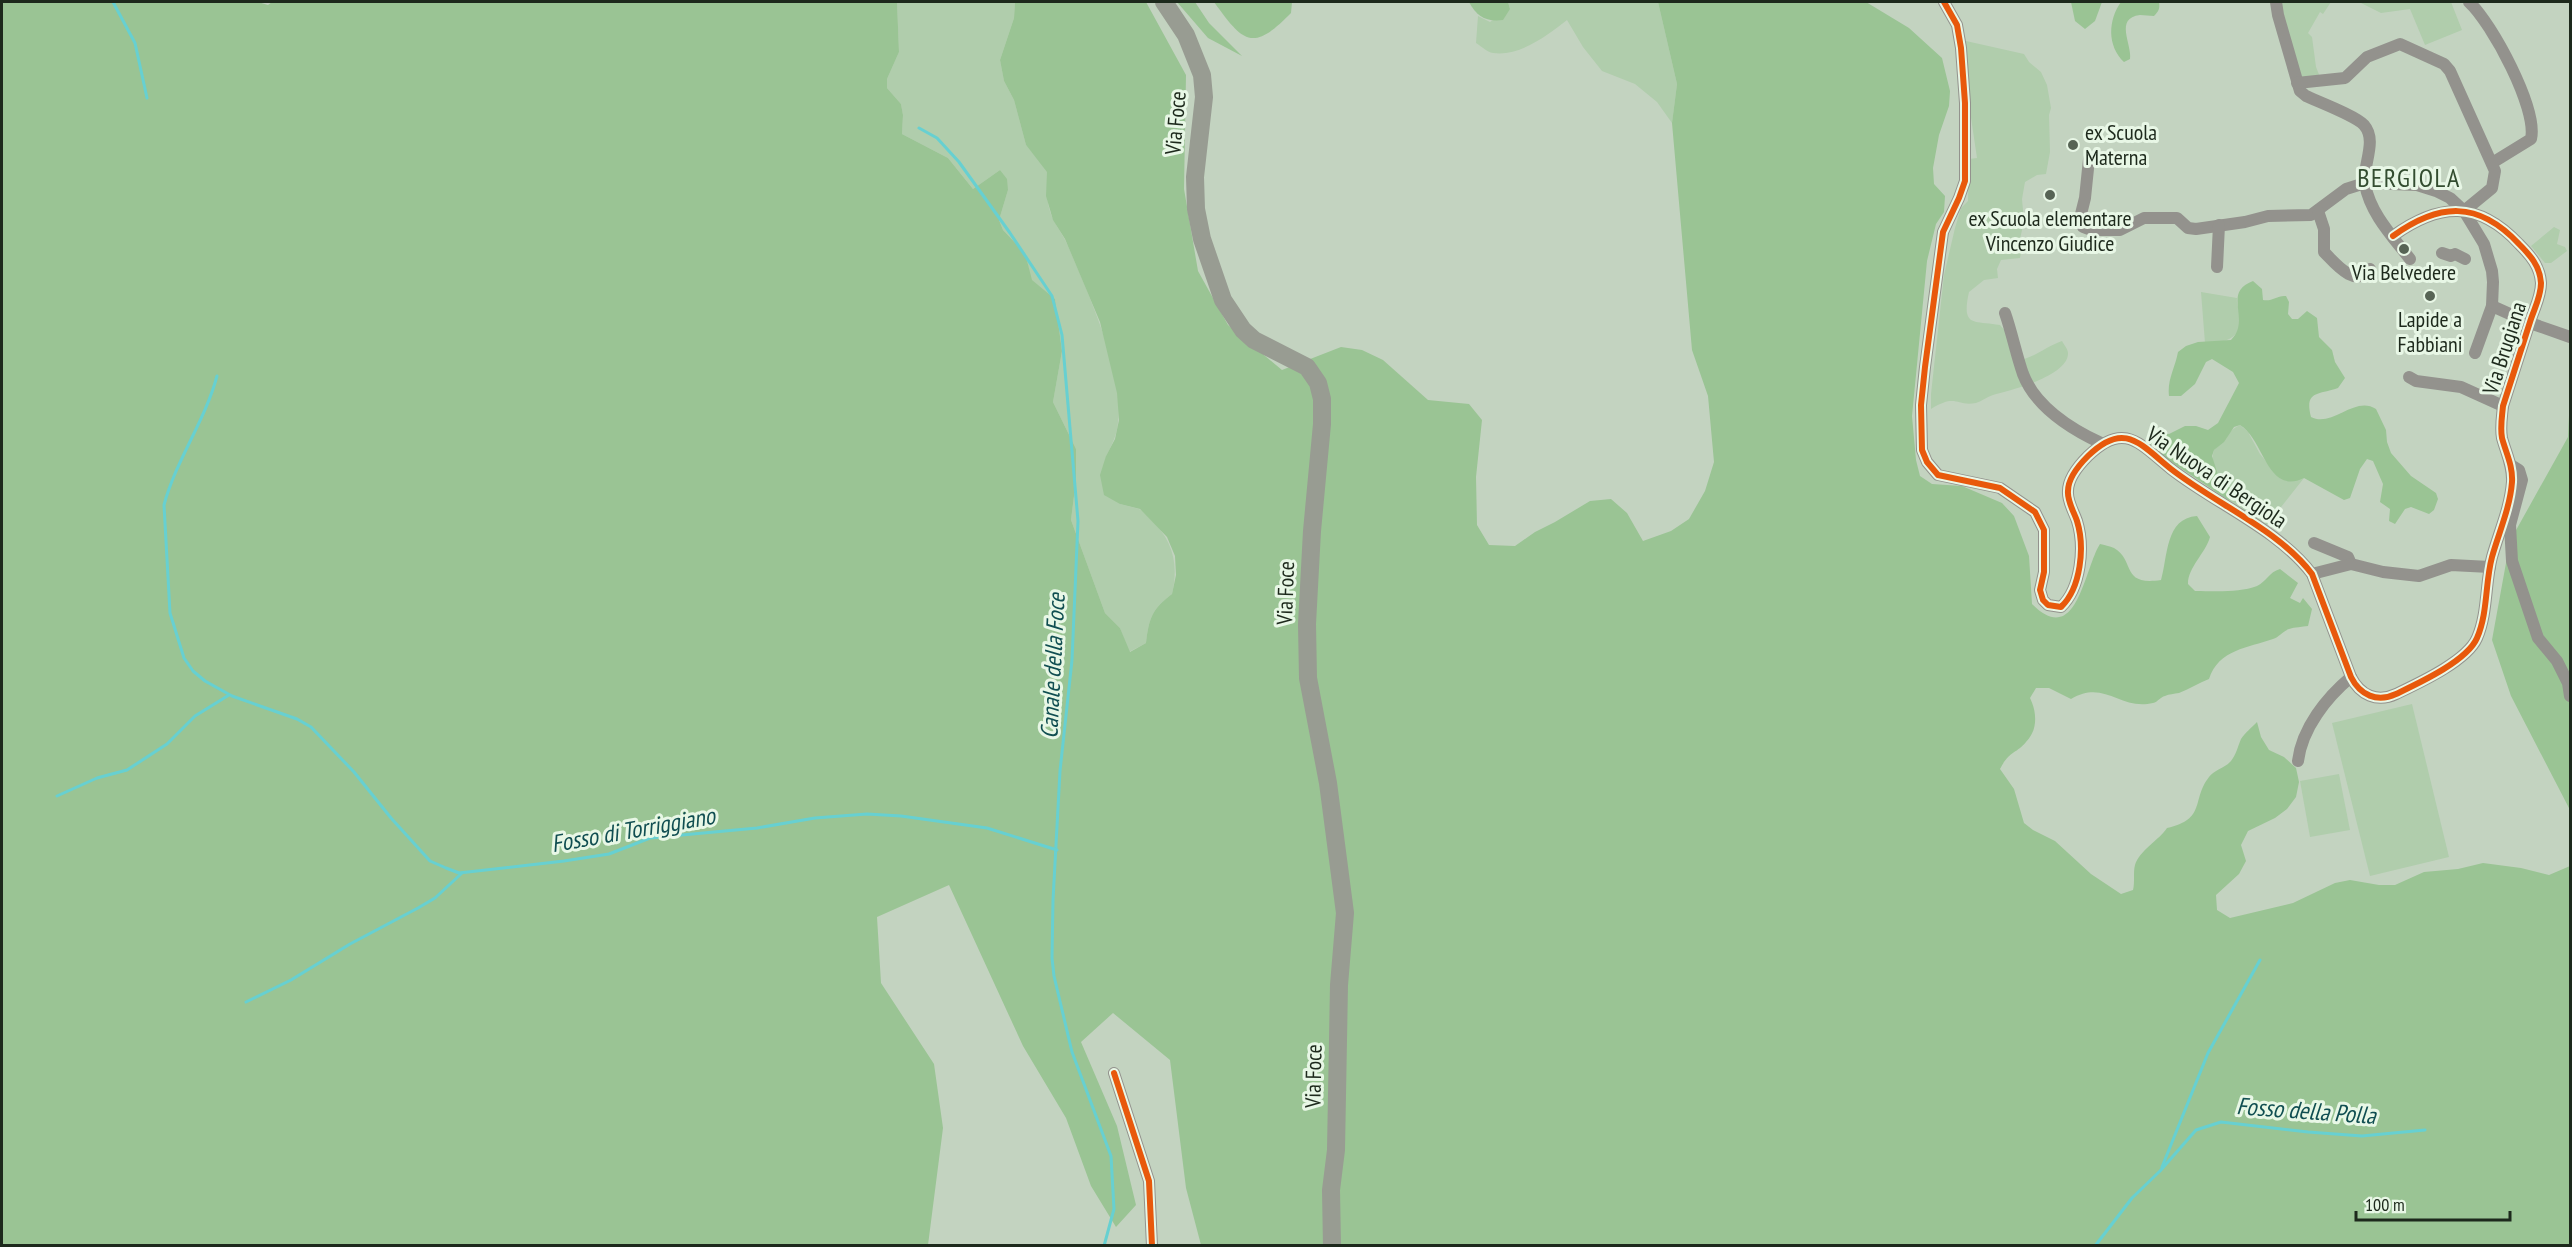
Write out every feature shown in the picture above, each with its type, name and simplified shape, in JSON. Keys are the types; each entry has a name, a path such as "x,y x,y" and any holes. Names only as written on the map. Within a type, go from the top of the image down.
{"main road":[{"name":"Via Foce","path":"1164,2 1186,36 1202,75 1204,98 1195,177 1196,209 1202,239 1223,300 1243,330 1254,340 1307,367 1318,383 1322,399 1307,624 1308,678 1328,783 1345,913 1339,985 1336,1150 1331,1190 1332,1245"}],"street":[{"path":"1944,2 1957,26 1961,48 1965,103 1965,181 1943,232 1921,405 1922,450 1927,462 1938,475 2000,488 2035,512 2044,530 2046,543 2040,590 2048,606 2061,607 2074,588 2080,537 2068,492 2070,482 2081,463 2102,443 2080,433 2056,417 2031,390 2024,375 2005,312"},
{"path":"2276,2 2300,91 2364,125 2369,143 2365,183 2383,226 2410,259"},
{"path":"2469,2 2493,32 2532,122 2531,139 2492,163"},
{"path":"2297,83 2344,78 2367,57 2400,44 2448,68 2492,163 2495,176 2492,188 2464,211"},
{"path":"2089,159 2085,198 2080,218 2083,227 2091,230 2120,230 2144,218 2152,217 2177,218 2188,228 2251,221 2268,216 2311,215 2346,189 2365,183"},
{"name":"Via Brugiana","path":"2365,183 2403,184 2430,188 2450,198 2464,211 2486,250 2493,282 2492,306 2482,326 2475,353"},
{"name":"Via Brugiana","path":"2393,236 2421,218 2464,211 2487,216 2497,222 2534,261 2540,273 2539,297 2503,406 2502,436 2511,465 2509,502 2490,567"},
{"path":"2318,212 2324,229 2324,252 2351,276 2366,275 2370,268"},
{"path":"2217,267 2219,225"},
{"path":"2442,253 2451,256 2455,254 2465,259"},
{"name":"Via Brugiana","path":"2492,306 2530,323"},
{"path":"2530,323 2571,337"},
{"path":"2409,377 2416,381 2461,387 2503,406"},
{"name":"Via Nuova di Bergiola","path":"2102,443 2112,438 2124,437 2137,442 2182,477 2290,548 2312,574 2355,685 2369,696 2387,697 2460,659 2477,639 2490,567"},
{"path":"2511,465 2519,470 2522,480 2510,525 2512,561 2538,638 2557,661 2571,696"},
{"path":"2314,543 2348,557 2351,564"},
{"path":"2312,574 2351,564 2383,572 2419,576 2451,565 2490,567"},
{"path":"2298,761 2300,746 2330,694 2351,677"},
{"path":"1114,1073 1149,1181 1152,1245"}],"green space":[{"path":"2,2 258,2 268,5 272,2 897,2 899,52 887,79 887,88 901,104 902,134 948,158 973,189 1000,170 1007,179 1008,190 999,220 1003,230 1025,253 1032,280 1055,299 1062,351 1053,402 1076,449 1076,480 1071,520 1105,613 1120,628 1130,652 1146,643 1153,615 1160,604 1172,594 1176,575 1175,556 1167,537 1140,509 1120,504 1104,495 1100,475 1115,439 1119,420 1117,393 1100,322 1065,239 1053,220 1046,196 1047,172 1026,145 1014,100 1004,81 1000,60 1014,18 1015,2 1146,2 1186,75 1184,189 1198,271 1228,325 1282,370 1341,347 1362,350 1383,360 1428,400 1469,404 1482,420 1476,477 1477,525 1489,545 1515,546 1590,501 1611,499 1627,513 1643,541 1671,531 1689,519 1705,491 1714,462 1708,396 1692,350 1672,123 1677,84 1658,2 1866,2 1909,28 1942,58 1950,91 1949,106 1939,135 1933,168 1934,184 1945,196 1944,212 1936,224 1927,261 1912,416 1916,460 1920,476 1932,484 1962,486 2002,503 2014,516 2029,556 2032,604 2047,615 2059,617 2069,611 2077,600 2100,544 2114,548 2121,553 2130,571 2139,579 2161,580 2173,531 2187,518 2197,516 2210,537 2189,578 2188,584 2195,591 2250,588 2257,586 2280,569 2298,583 2290,598 2300,603 2303,598 2312,609 2308,626 2289,629 2273,639 2235,651 2220,661 2209,679 2153,703 2131,703 2094,692 2071,699 2049,688 2036,688 2030,698 2035,715 2033,732 2022,746 2006,759 2000,769 2014,789 2024,823 2055,841 2091,874 2121,894 2133,890 2137,860 2167,828 2180,824 2193,814 2200,793 2209,777 2231,761 2241,739 2257,722 2261,737 2269,750 2284,757 2296,768 2299,782 2296,797 2287,809 2275,818 2248,831 2241,845 2246,861 2239,874 2216,895 2217,910 2230,918 2293,903 2335,883 2350,880 2395,885 2424,872 2458,869 2483,863 2521,868 2549,875 2570,866 2570,1245 1201,1245 1186,1188 1170,1060 1113,1013 1081,1042 1117,1126 1136,1205 1116,1227 1091,1186 1066,1118 1023,1046 949,885 877,917 881,983 934,1064 943,1128 928,1245 2,1245"},
{"path":"897,2 1015,2 1014,18 1000,60 1004,81 1014,100 1026,145 1048,172 1047,197 1051,215 1085,286 1110,357 1119,402 1117,431 1106,456 1120,504 1137,508 1157,526 1169,543 1174,562 1172,594 1160,604 1153,615 1146,643 1129,652 1120,628 1105,613 1071,520 1076,480 1076,449 1053,402 1062,351 1055,299 1031,280 1025,253 1003,230 999,220 1008,190 1000,170 973,189 948,158 902,134 901,104 887,88 887,79 899,52"},
{"path":"1177,2 1195,2 1209,23 1242,56 1208,38"},
{"path":"1214,2 1292,2 1291,13 1278,26 1267,34 1249,38 1233,26"},
{"path":"1469,2 1508,2 1510,9 1503,20 1492,20 1479,15"},
{"path":"1508,2 1658,2 1677,84 1672,123 1657,102 1635,84 1602,71 1583,47 1567,20 1533,44 1513,52 1493,53 1476,43 1478,16 1490,22 1510,9"},
{"path":"2071,2 2102,2 2095,21 2085,29 2075,21"},
{"path":"2121,2 2159,2 2159,9 2154,16 2140,15 2128,21 2126,32 2130,59 2124,62 2118,56 2111,33 2114,17"},
{"path":"2279,2 2331,2 2323,14 2320,12 2308,33 2312,37 2316,67 2320,77 2299,79"},
{"path":"2359,2 2451,2 2462,30 2425,45 2410,9 2381,13"},
{"path":"1966,41 2024,54 2029,62 2041,72 2047,85 2051,108 2049,115 2050,152 2046,174 2037,175 2025,182 2022,199 2024,221 2020,239 2022,248 2020,258 2001,260 1997,269 1998,278 1984,280 1969,292 1968,317 1977,322 2000,325 2007,333 2019,360 2062,341 2068,353 2066,361 2059,369 2037,381 1976,403 1951,401 1931,409 1944,275 1961,208 1968,201 1969,159 1977,158 1970,111"},
{"path":"2554,227 2560,230 2557,244 2565,247 2567,251 2551,263 2545,263 2531,246"},
{"path":"2253,281 2262,289 2263,300 2286,296 2289,302 2288,314 2292,319 2298,319 2307,311 2317,318 2319,337 2332,350 2335,362 2345,378 2338,388 2319,393 2311,398 2309,408 2311,417 2327,418 2360,406 2376,409 2386,430 2391,453 2411,476 2436,493 2438,499 2434,510 2429,514 2411,507 2405,509 2395,524 2389,521 2390,509 2380,502 2383,484 2373,461 2367,459 2360,469 2350,498 2344,500 2304,478 2292,481 2282,479 2267,464 2255,442 2240,425 2234,427 2224,442 2214,450 2212,456 2219,478 2236,493 2234,499 2228,500 2164,457 2146,441 2185,426 2196,426 2208,430 2218,423 2239,383 2233,372 2212,359 2206,362 2195,384 2181,396 2169,396 2170,379 2178,352 2186,346 2198,342 2231,340 2239,324 2239,292"},
{"path":"2201,292 2237,298 2240,325 2238,331 2230,339 2205,343"},
{"path":"2570,394 2570,810 2511,696 2492,640 2510,541 2568,437"},
{"path":"2240,425 2248,432 2260,454 2281,479 2304,478 2266,526 2228,500 2234,499 2233,488 2219,477 2214,467 2214,450 2233,429"},
{"path":"2412,704 2449,857 2370,876 2332,723"},
{"path":"2339,774 2350,830 2310,837 2300,781"}],"waterway":[{"path":"113,2 135,43 147,98"},
{"name":"Canale della Foce","path":"919,128 937,138 959,162 1010,233 1052,296 1062,335 1078,521 1072,660 1060,771 1052,958 1072,1052 1111,1156 1114,1209 1104,1246"},
{"path":"217,376 212,393 169,488 164,505 170,613 184,658 193,671 205,681 232,696 297,719 311,727 354,772 430,861 459,873 609,854 650,838 757,828 815,818 867,814 901,816 987,828 1057,850"},
{"path":"57,796 97,778 127,770 167,744 195,716 229,695"},
{"name":"Fosso di Torriggiano","path":"246,1002 291,980 350,944 435,898 462,873"},
{"path":"2162,1167 2208,1053 2260,960"},
{"name":"Fosso della Polla","path":"2095,1246 2132,1198 2160,1171 2196,1130 2221,1122 2362,1136 2425,1130"}],"cycle path":[{"path":"1944,2 1957,25 1961,48 1965,103 1965,181 1943,232 1921,405 1922,450 1927,462 1938,475 2000,488 2035,512 2044,530 2044,572 2040,590 2043,600 2048,605 2061,607 2068,599 2080,567 2081,543 2077,521 2069,499 2070,481 2088,456 2101,445 2122,438 2140,444 2189,482 2265,531 2298,558 2312,574 2351,677 2364,693 2382,698 2389,697 2441,671 2472,647 2481,628 2490,567 2511,492 2511,470 2501,434 2503,406 2539,298 2541,288 2539,271 2527,252 2504,230 2473,213 2442,212 2426,217 2393,236"},
{"path":"1114,1073 1149,1181 1152,1246"}],"place":[{"name":"ex Scuola Materna","path":"2073,145"},
{"name":"ex Scuola elementare Vincenzo Giudice","path":"2050,195"},
{"name":"Via Belvedere","path":"2404,249"},
{"name":"Lapide a Fabbiani","path":"2430,296"}],"district":[{"name":"BERGIOLA","path":"2409,178"}]}
